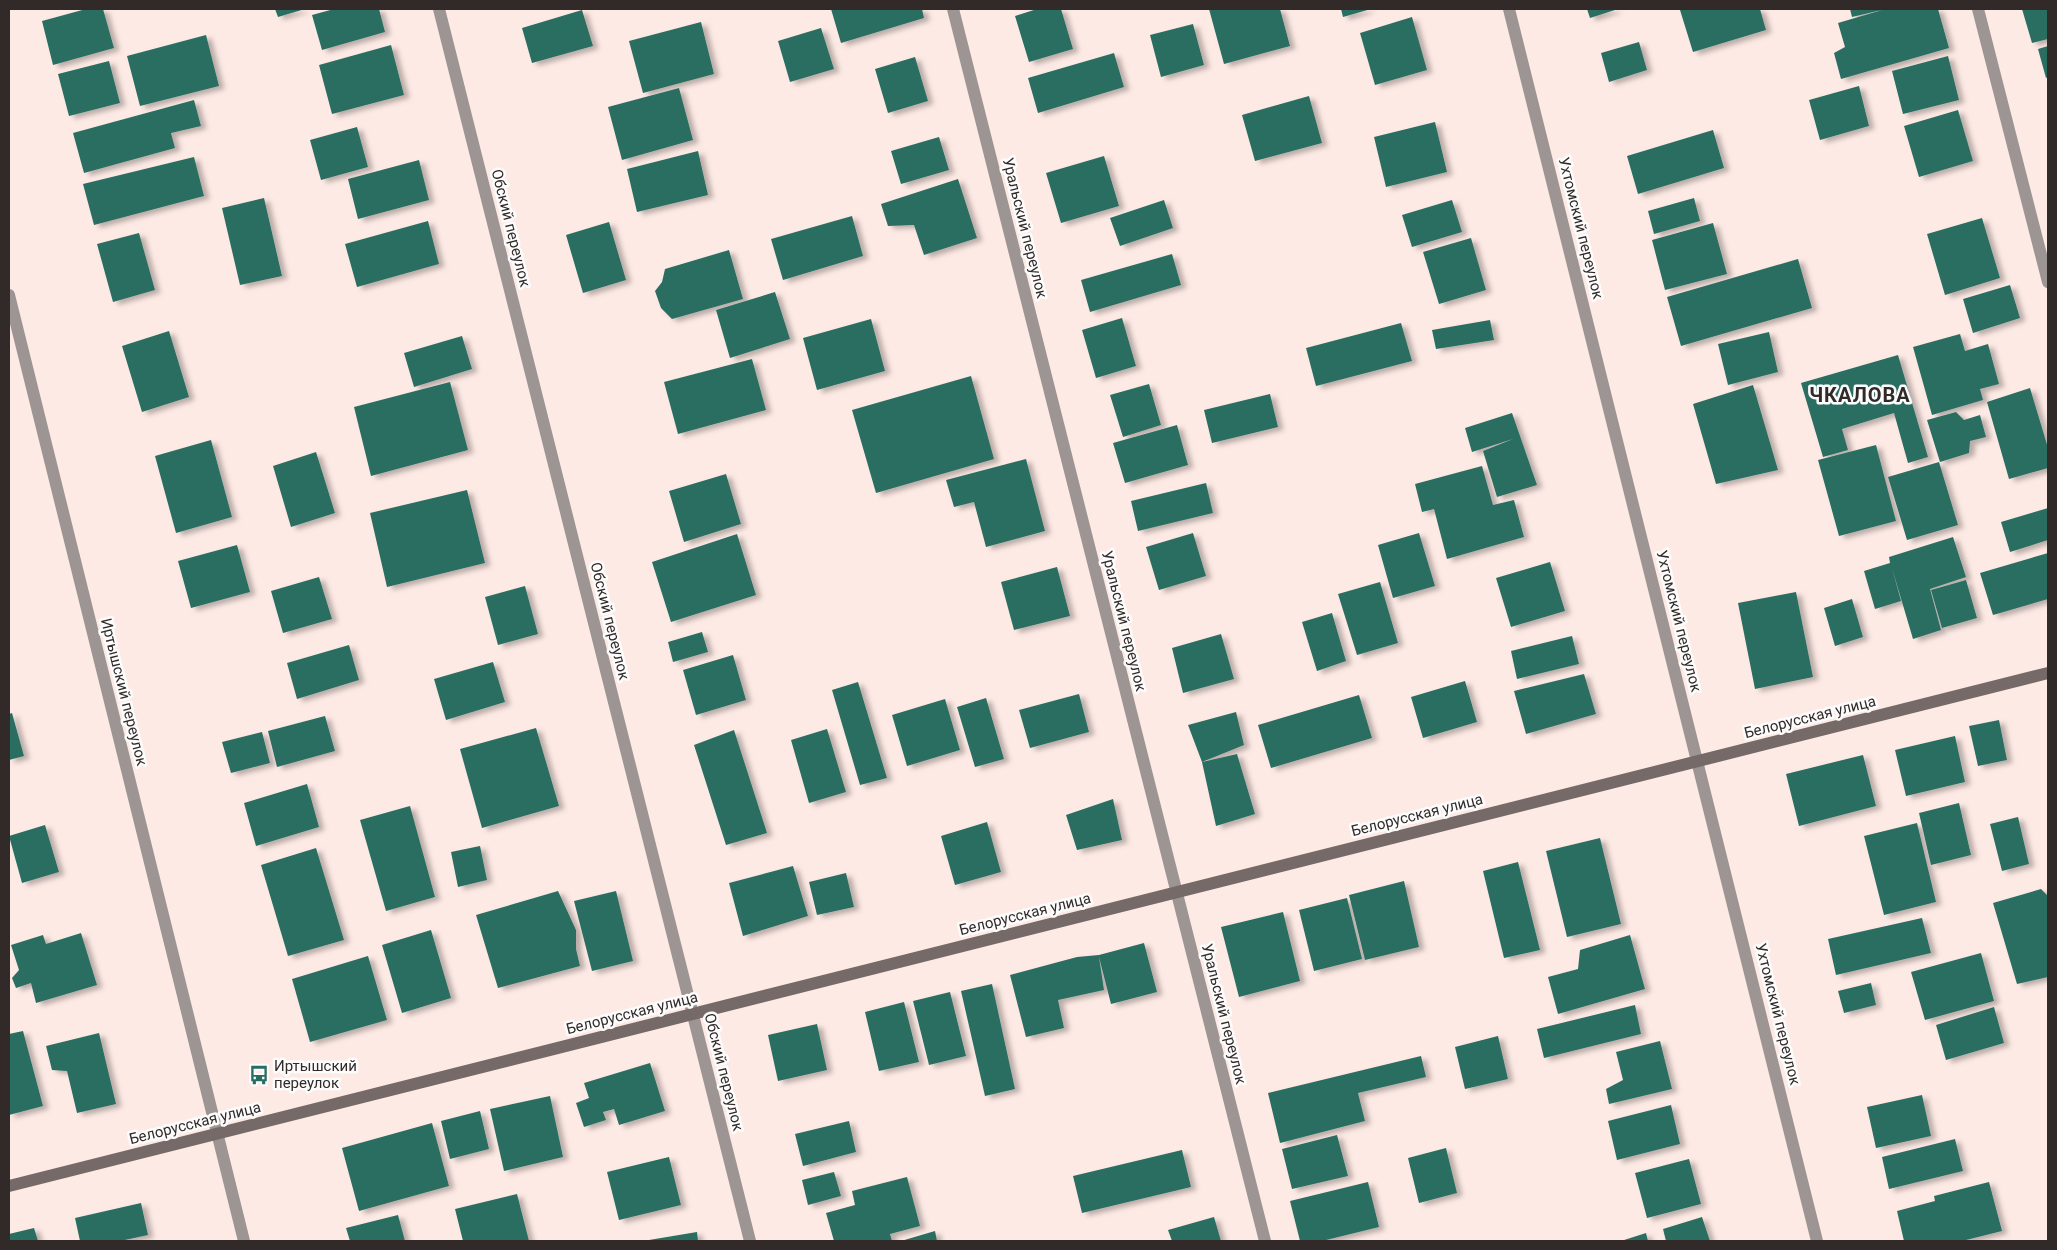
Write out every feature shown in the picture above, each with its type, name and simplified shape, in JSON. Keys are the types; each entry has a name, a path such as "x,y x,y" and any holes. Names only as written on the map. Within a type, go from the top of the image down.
{"main road":[{"name":"Белорусская улица","path":"9,1186 2048,673"}],"street":[{"name":"Обский переулок","path":"439,9 750,1241"},
{"name":"Уральский переулок","path":"953,9 1265,1241"},
{"name":"Ухтомский переулок","path":"1509,9 1818,1241"},
{"path":"1978,9 2048,282"},
{"name":"Иртышский переулок","path":"9,296 244,1241"}],"building":[{"path":"86,9 103,9 114,48 53,65 42,21"},
{"path":"275,9 305,9 278,17"},
{"path":"334,9 379,9 385,32 322,50 312,15"},
{"path":"831,9 922,9 924,18 841,43"},
{"path":"1037,9 1061,9 1073,49 1029,62 1015,16"},
{"path":"1209,9 1280,9 1290,46 1224,64"},
{"path":"1341,9 1371,9 1343,17"},
{"path":"1587,9 1618,9 1590,18"},
{"path":"1760,9 1766,30 1693,52 1680,10"},
{"path":"1850,9 1938,9 1949,48 1841,79 1834,53 1845,47 1838,23 1882,10 1852,17"},
{"path":"2022,9 2048,9 2048,39 2032,43"},
{"path":"582,10 593,46 532,63 522,28"},
{"path":"1412,17 1427,70 1375,85 1360,33"},
{"path":"701,22 714,74 643,93 629,41"},
{"path":"1193,24 1204,65 1161,77 1150,35"},
{"path":"821,28 834,69 790,82 778,41"},
{"path":"206,35 219,86 140,106 127,56"},
{"path":"1639,42 1647,70 1609,82 1601,53"},
{"path":"391,45 404,95 332,114 319,65"},
{"path":"2048,46 2048,77 2046,78 2038,49"},
{"path":"1114,53 1124,87 1038,113 1028,78"},
{"path":"1948,56 1959,100 1903,114 1892,71"},
{"path":"915,57 928,101 888,113 875,69"},
{"path":"109,61 120,103 69,116 58,74"},
{"path":"1859,86 1869,126 1820,140 1809,100"},
{"path":"679,88 693,140 622,160 608,107"},
{"path":"1309,96 1322,143 1255,161 1242,115"},
{"path":"194,100 201,126 171,133 175,148 84,173 73,133"},
{"path":"1958,110 1973,161 1919,177 1904,126"},
{"path":"1435,122 1447,172 1386,187 1374,137"},
{"path":"357,127 368,167 321,180 310,140"},
{"path":"1713,130 1724,168 1638,194 1627,156"},
{"path":"939,137 949,170 901,184 891,151"},
{"path":"698,151 708,195 637,212 627,169"},
{"path":"1104,156 1119,206 1061,223 1046,173"},
{"path":"194,157 204,196 94,225 83,184"},
{"path":"419,160 429,200 358,219 348,179"},
{"path":"958,179 977,238 924,255 914,225 888,226 881,204"},
{"path":"264,198 282,276 240,285 222,208"},
{"path":"1694,198 1700,221 1654,234 1648,211"},
{"path":"1164,200 1173,228 1120,246 1110,218"},
{"path":"1452,200 1462,232 1412,247 1402,215"},
{"path":"852,216 863,256 783,280 771,239"},
{"path":"1982,218 2000,278 1945,295 1927,234"},
{"path":"428,221 439,264 357,287 345,244"},
{"path":"609,222 626,280 583,293 566,235"},
{"path":"1713,223 1727,274 1665,290 1652,240"},
{"path":"139,233 155,290 113,302 97,244"},
{"path":"1471,238 1486,290 1439,304 1423,252"},
{"path":"729,250 743,299 672,319 661,308 655,291 662,282 665,269"},
{"path":"1172,254 1181,285 1090,312 1081,280"},
{"path":"1798,259 1812,308 1681,346 1667,297"},
{"path":"2010,285 2020,318 1973,333 1963,299"},
{"path":"775,292 790,339 730,358 716,310"},
{"path":"1122,318 1136,366 1096,378 1082,330"},
{"path":"871,319 885,371 817,390 803,338"},
{"path":"1490,320 1494,340 1436,349 1432,330"},
{"path":"1401,323 1412,361 1316,386 1306,348"},
{"path":"169,331 189,397 142,412 122,346"},
{"path":"1769,332 1778,372 1728,385 1718,344"},
{"path":"1960,334 1965,351 1988,344 1999,384 1980,389 1983,400 1932,415 1913,347"},
{"path":"462,336 472,369 414,387 404,353"},
{"path":"1898,355 1928,457 1908,463 1894,413 1842,429 1848,450 1823,457 1801,383"},
{"path":"752,359 766,410 678,434 664,382"},
{"path":"971,376 994,459 876,493 852,410"},
{"path":"450,382 468,450 371,476 354,407"},
{"path":"1149,384 1161,425 1123,437 1110,395"},
{"path":"1753,385 1778,470 1716,484 1693,404"},
{"path":"2030,388 2048,448 2048,468 2009,479 1987,402"},
{"path":"1270,394 1278,427 1212,443 1204,410"},
{"path":"1956,412 1964,420 1980,415 1986,437 1970,441 1969,453 1940,462 1927,420"},
{"path":"1512,413 1537,485 1497,497 1483,451 1513,439 1472,452 1465,428"},
{"path":"1177,425 1188,465 1125,483 1113,443"},
{"path":"211,440 232,517 176,533 155,456"},
{"path":"1876,445 1896,521 1839,536 1818,460"},
{"path":"316,452 335,513 291,527 273,466"},
{"path":"1026,459 1045,531 986,547 974,502 954,507 946,480"},
{"path":"1939,462 1958,525 1907,540 1888,477"},
{"path":"1482,466 1493,505 1514,500 1524,537 1447,559 1434,509 1422,512 1415,484"},
{"path":"726,474 741,524 684,542 669,491"},
{"path":"1206,483 1213,513 1138,531 1131,501"},
{"path":"467,490 485,563 387,587 370,513"},
{"path":"2048,508 2048,540 2010,552 2001,522"},
{"path":"1193,533 1206,576 1159,590 1146,547"},
{"path":"1419,533 1435,586 1393,598 1378,545"},
{"path":"737,534 756,595 671,622 652,562"},
{"path":"1953,537 1966,577 1930,589 1941,630 1913,639 1892,568 1901,601 1875,609 1864,571 1890,563 1889,557"},
{"path":"237,545 250,592 191,608 178,561"},
{"path":"2048,553 2048,599 1993,615 1980,573"},
{"path":"1550,562 1565,611 1511,627 1496,578"},
{"path":"1057,567 1070,616 1014,630 1001,582"},
{"path":"319,577 332,619 283,633 271,591"},
{"path":"1966,580 1977,618 1942,628 1931,590"},
{"path":"1380,582 1398,643 1357,655 1338,594"},
{"path":"525,586 538,634 498,645 485,597"},
{"path":"1796,592 1813,677 1755,689 1738,603"},
{"path":"1852,599 1863,637 1835,646 1824,608"},
{"path":"1332,613 1346,661 1317,671 1302,622"},
{"path":"702,632 708,652 673,662 668,642"},
{"path":"1221,634 1234,679 1183,693 1172,648"},
{"path":"1572,636 1579,664 1517,679 1511,651"},
{"path":"349,645 359,680 297,699 287,663"},
{"path":"733,655 746,700 696,715 683,670"},
{"path":"493,662 505,702 446,720 434,679"},
{"path":"1584,674 1596,714 1526,734 1514,691"},
{"path":"1465,681 1477,722 1423,738 1411,697"},
{"path":"858,682 887,778 860,785 832,690"},
{"path":"1079,694 1089,732 1030,748 1019,710"},
{"path":"1359,695 1372,738 1271,768 1258,725"},
{"path":"986,698 1004,759 975,767 957,707"},
{"path":"945,699 960,750 907,766 892,715"},
{"path":"1236,712 1244,745 1202,762 1188,725"},
{"path":"12,713 24,756 9,760 9,714"},
{"path":"325,716 335,751 277,767 268,731"},
{"path":"1999,720 2007,760 1978,766 1969,726"},
{"path":"536,728 559,806 482,828 460,749"},
{"path":"827,729 846,792 809,803 791,740"},
{"path":"734,730 767,833 726,845 694,745"},
{"path":"262,732 270,763 231,773 222,742"},
{"path":"1955,736 1965,782 1906,796 1895,750"},
{"path":"1237,754 1255,814 1216,826 1202,762"},
{"path":"1863,755 1876,806 1799,826 1786,774"},
{"path":"307,784 319,827 256,846 244,803"},
{"path":"1113,799 1122,840 1077,850 1066,815"},
{"path":"1959,803 1971,855 1931,865 1919,813"},
{"path":"410,806 435,897 386,911 360,820"},
{"path":"2018,817 2029,864 2002,871 1990,824"},
{"path":"987,822 1001,872 955,885 941,836"},
{"path":"1917,823 1936,902 1884,915 1864,836"},
{"path":"45,825 59,872 22,883 9,836"},
{"path":"1600,838 1621,924 1567,937 1546,851"},
{"path":"480,846 487,880 458,887 451,852"},
{"path":"316,848 344,940 288,956 261,865"},
{"path":"1518,862 1540,950 1504,958 1483,871"},
{"path":"793,866 808,916 743,936 729,883"},
{"path":"846,873 854,907 817,915 809,882"},
{"path":"1404,881 1419,947 1365,960 1349,895"},
{"path":"2041,889 2048,896 2048,977 2017,984 1993,903"},
{"path":"558,891 576,930 576,949 580,966 498,988 476,915"},
{"path":"616,891 633,961 592,971 574,901"},
{"path":"1347,898 1362,959 1314,971 1299,910"},
{"path":"1283,912 1300,981 1239,997 1221,927"},
{"path":"1922,918 1931,953 1836,975 1828,939"},
{"path":"431,930 451,998 402,1013 382,945"},
{"path":"81,933 97,985 36,1003 31,983 16,988 12,978 19,970 11,945 43,935 46,944"},
{"path":"1630,935 1645,989 1558,1014 1548,977 1578,969 1580,950"},
{"path":"1144,943 1157,992 1111,1004 1099,957 1104,990 1058,1000 1064,1028 1026,1037 1010,975 1077,957 1099,955"},
{"path":"1981,953 1994,1001 1925,1020 1911,972"},
{"path":"368,956 387,1020 310,1042 292,979"},
{"path":"1871,983 1876,1005 1844,1013 1838,991"},
{"path":"992,984 1015,1089 985,1096 961,991"},
{"path":"950,992 966,1056 929,1065 913,1001"},
{"path":"904,1002 919,1062 879,1071 865,1012"},
{"path":"1635,1005 1641,1034 1544,1058 1537,1029"},
{"path":"1994,1007 2004,1043 1946,1060 1936,1025"},
{"path":"817,1024 827,1070 778,1081 768,1035"},
{"path":"23,1031 43,1106 9,1115 9,1034"},
{"path":"99,1033 116,1104 77,1113 67,1071 52,1070 46,1046"},
{"path":"1498,1036 1508,1079 1465,1089 1455,1047"},
{"path":"1660,1041 1672,1089 1609,1104 1606,1089 1623,1080 1616,1052"},
{"path":"1421,1056 1426,1077 1358,1093 1365,1121 1280,1143 1268,1093"},
{"path":"650,1063 665,1111 619,1125 614,1109 603,1112 606,1120 584,1127 576,1103 589,1098 584,1083"},
{"path":"1922,1095 1931,1136 1876,1148 1867,1107"},
{"path":"550,1096 563,1157 504,1171 490,1109"},
{"path":"1671,1105 1680,1144 1617,1160 1608,1121"},
{"path":"480,1111 489,1149 450,1159 441,1121"},
{"path":"849,1121 856,1152 803,1166 795,1134"},
{"path":"432,1123 449,1186 359,1211 342,1148"},
{"path":"1337,1135 1348,1176 1292,1189 1282,1149"},
{"path":"1955,1139 1963,1171 1889,1189 1882,1157"},
{"path":"1446,1148 1457,1193 1419,1203 1408,1158"},
{"path":"1182,1150 1191,1187 1082,1213 1073,1176"},
{"path":"669,1157 681,1205 619,1220 607,1172"},
{"path":"1689,1159 1701,1204 1647,1218 1635,1173"},
{"path":"834,1172 841,1196 808,1205 802,1180"},
{"path":"907,1177 920,1226 890,1234 892,1241 834,1241 826,1213 855,1205 852,1191"},
{"path":"1368,1182 1379,1227 1322,1241 1300,1241 1290,1201"},
{"path":"1989,1182 2002,1231 1962,1241 1904,1241 1897,1211 1935,1201 1934,1196"},
{"path":"517,1194 529,1241 463,1241 455,1209"},
{"path":"141,1203 148,1235 120,1241 80,1241 75,1218"},
{"path":"398,1215 405,1241 350,1241 346,1228"},
{"path":"1214,1217 1221,1241 1172,1241 1168,1230"},
{"path":"1702,1217 1710,1241 1666,1241 1663,1229"},
{"path":"34,1228 38,1241 9,1241 9,1234"},
{"path":"935,1231 937,1241 901,1241"},
{"path":"697,1232 698,1241 649,1241 649,1240"},
{"path":"1646,1233 1648,1241 1621,1241"}],"place":[{"name":"Иртышский переулок","path":"259,1075"}],"district":[{"name":"ЧКАЛОВА","path":"1860,395"}]}
